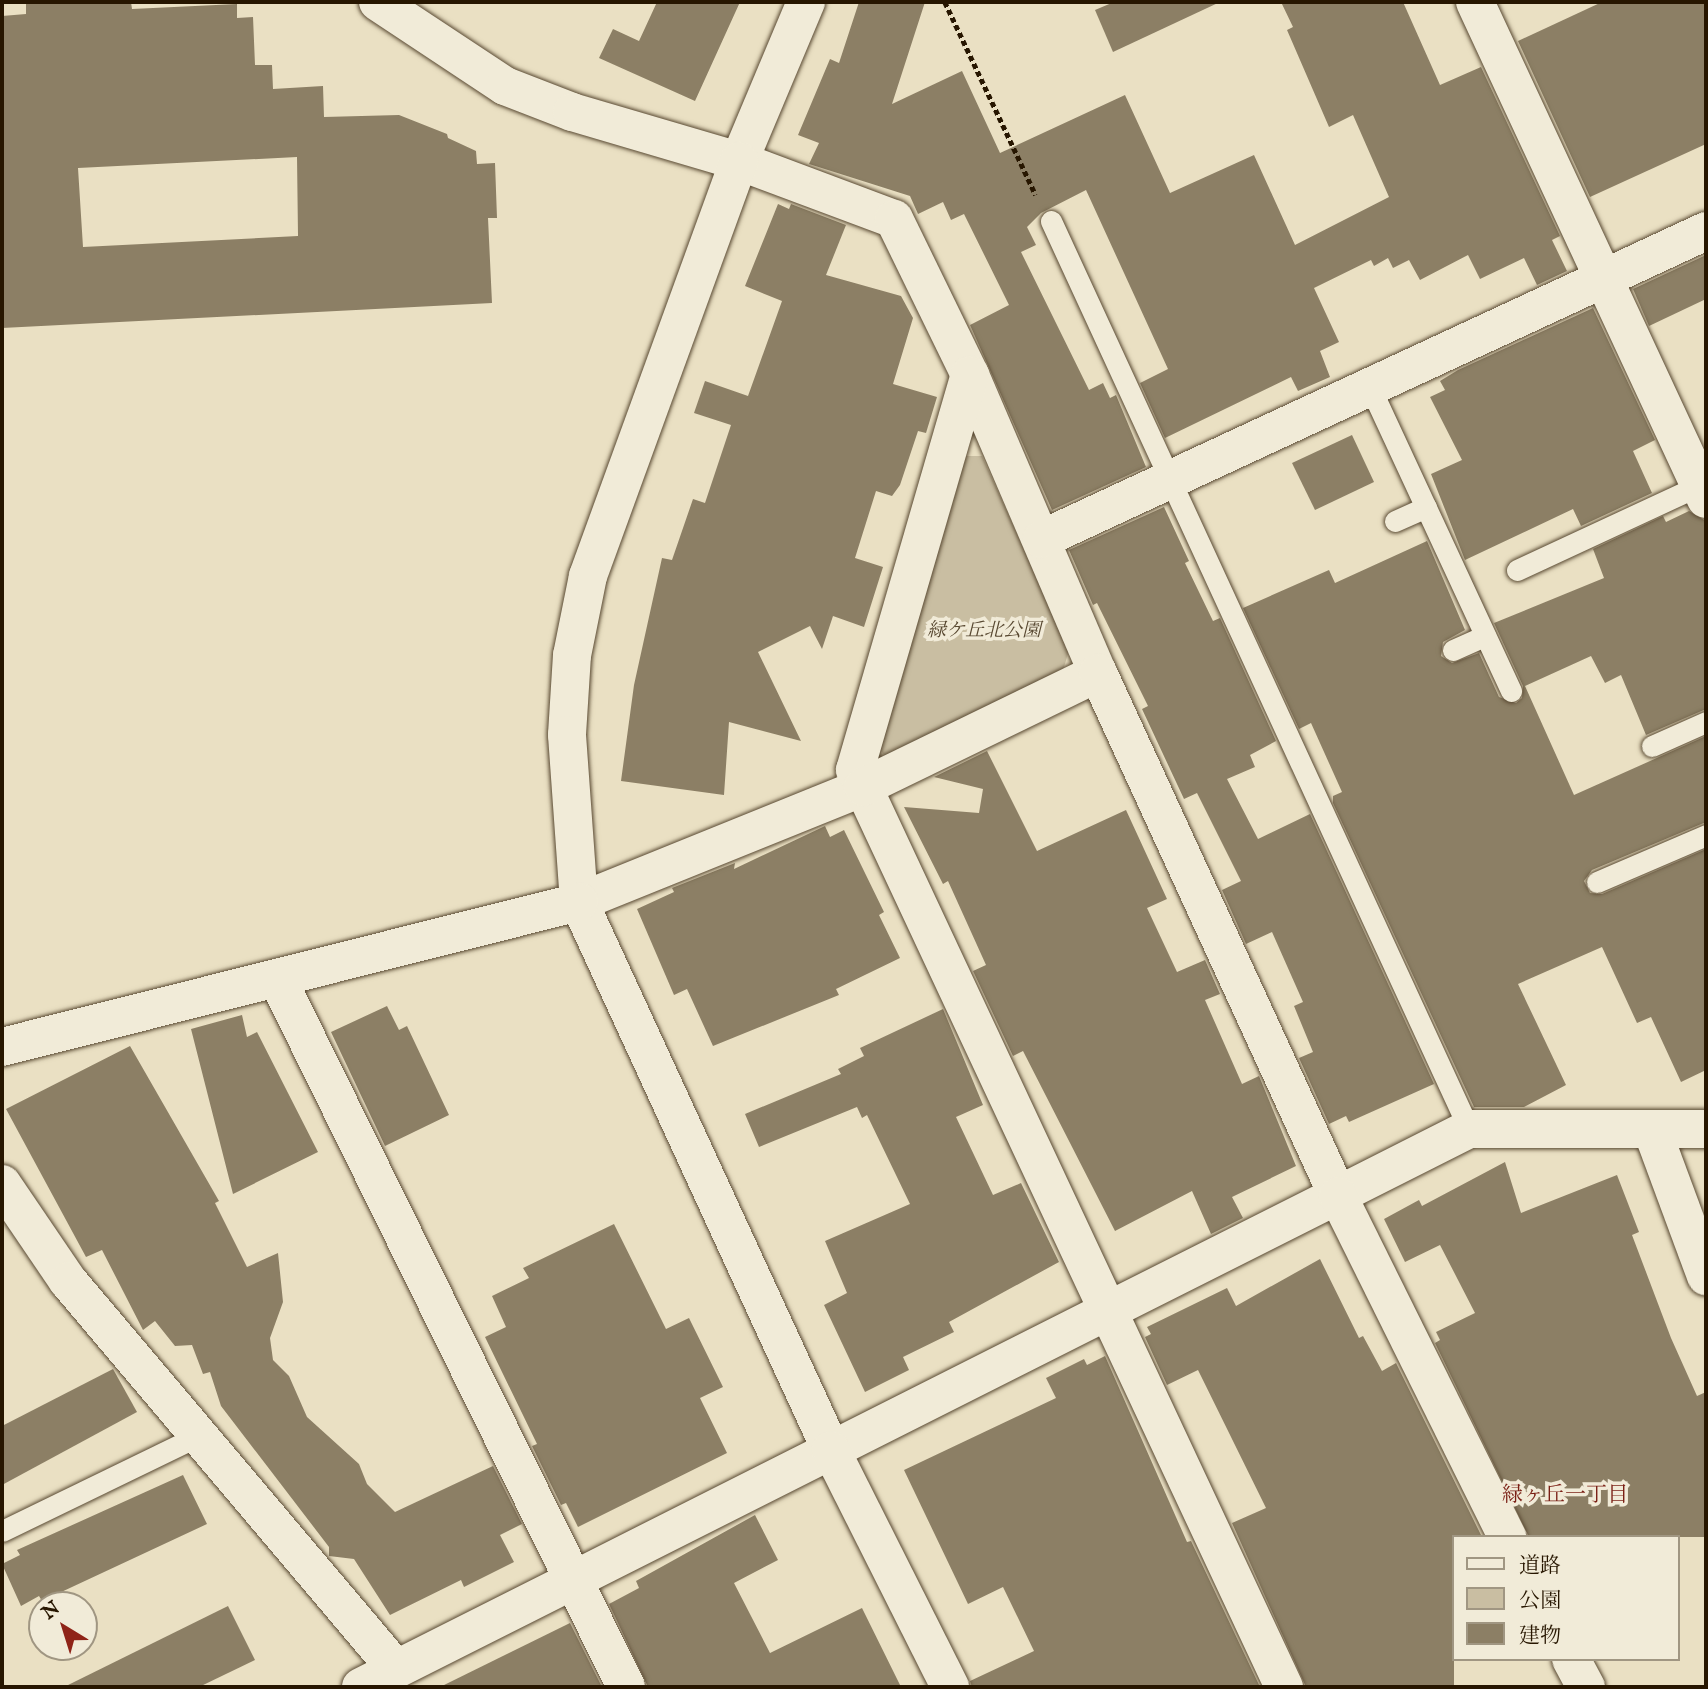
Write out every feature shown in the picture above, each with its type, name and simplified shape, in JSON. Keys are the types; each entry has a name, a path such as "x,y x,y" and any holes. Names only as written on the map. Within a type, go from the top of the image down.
{"street":[{"path":"378,2 505,86 572,112 739,161 894,219 970,375 1098,673 1338,1196 1506,1535"},
{"path":"806,2 739,161 588,576 572,655 567,734 579,902 831,1450 950,1687"},
{"path":"1475,2 1703,492"},
{"path":"1042,539 1706,231"},
{"path":"970,375 855,770 1284,1687"},
{"path":"2,1047 579,902 863,787 1098,673"},
{"path":"277,978 626,1687"},
{"path":"360,1687 1469,1129 1706,1129"},
{"path":"1651,1130 1706,1276"},
{"path":"2,1184 68,1281 396,1669"},
{"path":"1572,1661 1586,1687"}],"lane":[{"path":"1051,220 1469,1129"},
{"path":"1370,387 1511,691"},
{"path":"1517,570 1703,492"},
{"path":"1395,521 1426,507"},
{"path":"1453,650 1485,636"},
{"path":"1653,746 1706,722"},
{"path":"1597,883 1706,835"},
{"path":"2,1531 198,1436"}],"path":[{"path":"946,2 1051,220"}],"green space":[{"name":"緑ケ丘北公園","path":"965,456 982,456 1069,650 1062,674 886,757 876,745"}],"building":[{"path":"26,2 131,2 132,9 237,4 237,18 253,17 255,65 272,65 273,89 323,86 324,117 399,115 447,134 448,138 476,151 477,164 495,163 497,218 488,218 492,303 2,328 2,16 26,14","holes":["297,157 298,236 83,247 78,168"]},
{"path":"657,2 740,2 695,101 599,58 613,29 639,41"},
{"path":"859,2 925,2 892,104 962,71 1000,153 1125,95 1170,193 1254,155 1295,245 1389,197 1353,115 1329,127 1287,30 1293,27 1281,2 1403,2 1440,85 1481,67 1560,236 1552,240 1567,271 1537,285 1524,258 1480,279 1468,255 1420,280 1409,260 1393,268 1388,258 1374,266 1371,260 1314,288 1339,342 1320,351 1330,377 1298,391 1291,377 1165,438 1140,383 1168,369 1086,190 1041,213 1027,227 1036,245 1021,252 1089,390 1103,383 1110,398 1116,395 1146,467 1052,510 970,325 1009,305 964,214 951,220 943,202 918,214 910,196 809,164 819,143 798,135 830,59 839,63"},
{"path":"1114,2 1220,2 1113,52 1095,10"},
{"path":"1602,2 1706,2 1706,144 1590,197 1518,41"},
{"path":"778,204 789,209 791,204 846,225 826,275 901,296 913,318 893,384 937,397 926,433 918,431 900,485 892,496 876,491 855,558 883,567 864,627 833,616 822,649 810,626 758,652 801,741 729,722 724,795 621,781 634,685 662,558 672,560 693,499 705,503 731,425 694,413 705,381 748,396 782,301 745,286"},
{"path":"1706,255 1706,299 1649,326 1633,289"},
{"path":"1593,308 1655,440 1633,451 1652,493 1581,526 1573,509 1465,560 1431,474 1462,460 1430,397 1445,390 1440,381 1458,370"},
{"path":"1352,435 1374,482 1315,510 1292,463"},
{"path":"1164,507 1189,561 1185,563 1213,621 1220,618 1276,741 1250,755 1255,767 1227,779 1258,839 1310,814 1434,1084 1349,1122 1346,1116 1329,1124 1299,1058 1313,1052 1294,1006 1303,1002 1272,932 1246,944 1222,890 1241,881 1197,793 1184,799 1142,709 1148,706 1097,603 1093,605 1069,550"},
{"path":"1689,511 1706,521 1706,709 1646,735 1621,675 1605,683 1591,656 1525,686 1574,795 1706,736 1706,822 1592,870 1584,881 1590,893 1602,894 1706,849 1706,1070 1681,1082 1651,1017 1637,1023 1602,947 1518,984 1566,1085 1524,1107 1474,1107 1333,803 1333,796 1342,792 1311,723 1299,729 1243,608 1329,570 1335,583 1427,541 1465,630 1443,642 1441,656 1452,663 1479,653 1499,697 1516,703 1522,698 1523,686 1494,623 1604,578 1593,549 1663,516 1666,522"},
{"path":"987,751 1037,851 1126,810 1167,899 1147,908 1177,972 1205,960 1220,994 1205,1000 1242,1084 1259,1076 1296,1166 1232,1197 1243,1218 1211,1234 1192,1191 1115,1231 1023,1051 1013,1056 973,971 986,965 948,881 943,884 904,807 979,813 983,789 934,777"},
{"path":"825,826 830,837 844,830 884,912 879,915 900,958 836,989 839,995 713,1046 687,989 674,995 637,909 674,892 672,888 735,863 734,869"},
{"path":"387,1006 399,1030 407,1026 449,1115 385,1146 331,1032"},
{"path":"943,1009 983,1105 956,1117 993,1195 1021,1183 1059,1262 949,1322 954,1332 903,1357 909,1370 865,1392 824,1305 847,1293 825,1241 910,1204 867,1115 862,1118 857,1107 759,1147 745,1114 841,1074 838,1069 864,1056 860,1048"},
{"path":"242,1015 247,1037 257,1032 318,1152 233,1194 191,1029"},
{"path":"130,1046 219,1201 215,1203 247,1267 278,1253 283,1302 270,1338 273,1360 289,1376 307,1417 359,1464 367,1484 395,1512 493,1466 522,1524 500,1535 514,1562 464,1587 461,1580 390,1615 354,1559 329,1556 329,1547 221,1406 210,1372 203,1374 192,1345 175,1346 155,1321 143,1330 102,1250 86,1257 6,1109"},
{"path":"1505,1162 1521,1213 1617,1175 1639,1232 1632,1235 1671,1338 1697,1396 1706,1392 1706,1537 1528,1535 1435,1343 1440,1340 1436,1332 1475,1313 1440,1245 1405,1262 1384,1219 1419,1200 1422,1206"},
{"path":"614,1224 666,1329 689,1318 723,1387 700,1398 727,1453 578,1527 566,1503 561,1505 532,1446 537,1444 485,1337 506,1327 492,1296 529,1278 523,1268"},
{"path":"1320,1259 1359,1338 1363,1336 1382,1371 1396,1363 1481,1535 1452,1535 1454,1687 1306,1687 1232,1523 1266,1508 1198,1370 1167,1385 1145,1337 1151,1334 1147,1327 1227,1288 1236,1306"},
{"path":"1105,1356 1187,1542 1191,1541 1260,1687 972,1687 970,1681 1034,1651 1003,1587 968,1604 904,1470 1056,1398 1046,1378 1084,1359 1087,1365"},
{"path":"113,1369 137,1412 2,1485 2,1426"},
{"path":"183,1475 207,1524 63,1591 28,1591 28,1602 21,1606 2,1564 20,1555 17,1550"},
{"path":"755,1515 778,1560 734,1583 770,1653 862,1608 901,1687 648,1687 609,1604 639,1588 636,1581"},
{"path":"228,1606 255,1660 199,1687 64,1687"},
{"path":"570,1623 602,1687 440,1687"}],"district":[{"name":"緑ヶ丘一丁目","path":"1565,1496"}]}
